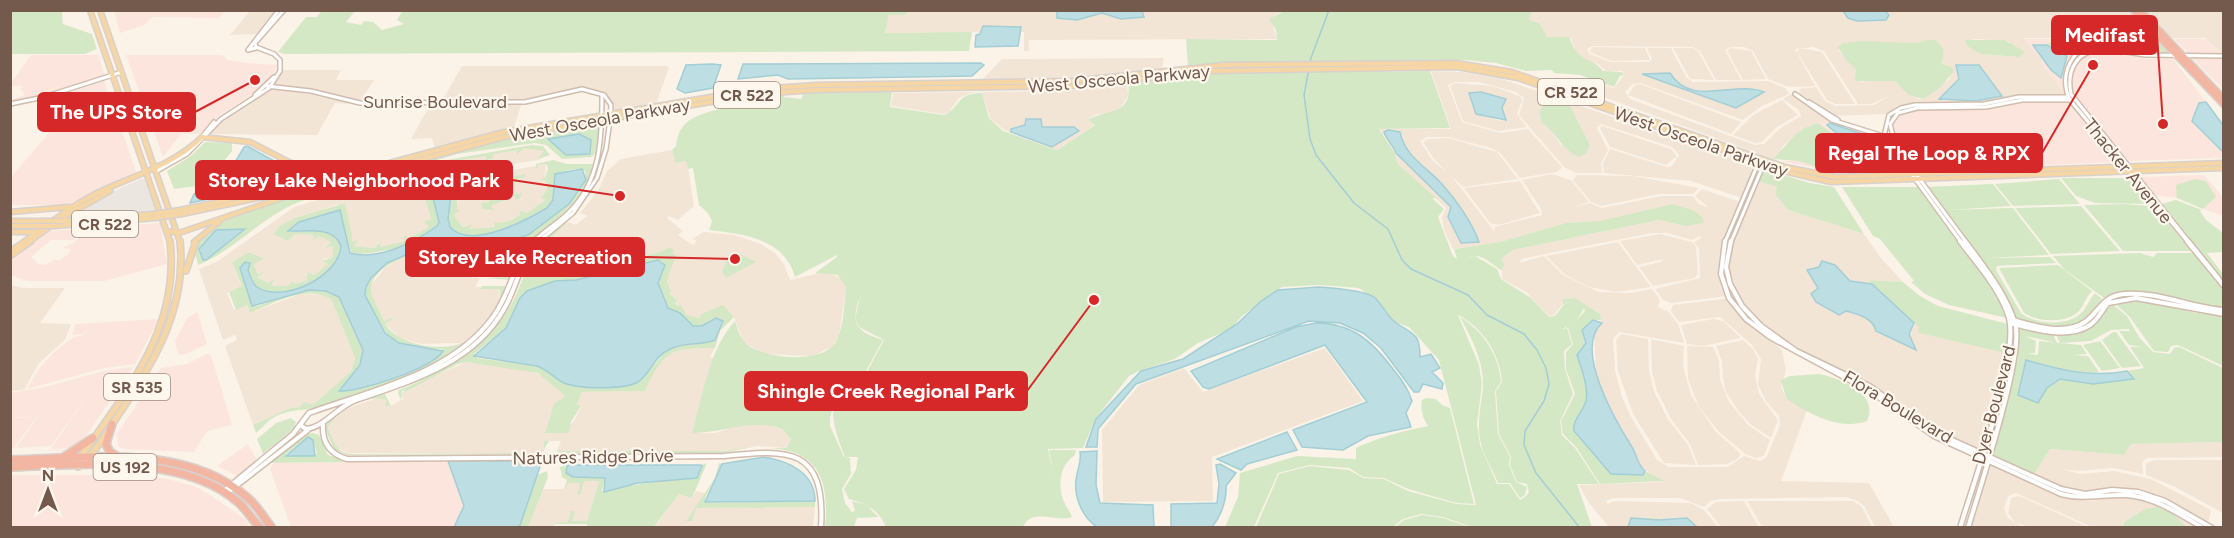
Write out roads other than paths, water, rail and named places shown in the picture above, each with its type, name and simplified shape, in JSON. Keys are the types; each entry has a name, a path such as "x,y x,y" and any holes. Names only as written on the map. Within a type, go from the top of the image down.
{"highway":[{"path":"2133,10 2223,97"},
{"path":"2140,10 2167,38 2223,110"},
{"path":"2193,72 2223,105"},
{"path":"112,424 105,439 105,446 109,452 124,460"},
{"path":"53,459 74,453 93,438"},
{"name":"US 192","path":"10,460 53,459 172,471 201,480 226,492 243,506 260,528"},
{"name":"US 192","path":"10,467 124,460 183,465 233,486 257,506 272,528"}],"main road":[{"name":"SR 535","path":"82,462 93,438 140,369 158,334 172,286 174,262 167,231 90,10"},
{"name":"SR 535","path":"82,462 112,424 162,344 176,310 182,285 183,266 179,233 99,10"},
{"path":"95,27 106,29"},
{"name":"West Osceola Parkway","path":"181,212 349,174 504,132 737,97 791,91 1061,87 1258,67 1461,63 1503,69 1797,176 1831,182 2223,163"},
{"path":"125,113 136,116"},
{"name":"West Osceola Parkway","path":"10,226 55,226 181,212 349,179 504,137 603,117"},
{"path":"128,121 139,123"},
{"path":"10,254 96,197 156,169 182,154 204,137 250,142 294,164 318,170 358,169 421,154"},
{"name":"West Osceola Parkway","path":"2129,169 2223,168"},
{"path":"36,232 77,204 102,191 147,174"},
{"path":"167,231 179,233 349,179"},
{"path":"96,197 102,191"},
{"path":"10,212 57,209 77,204"},
{"path":"57,209 65,211"},
{"path":"63,219 65,211"},
{"path":"182,285 193,243 214,224 237,213"},
{"name":"West Osceola Parkway","path":"10,220 45,221 154,216"},
{"path":"10,254 28,235 44,230"},
{"path":"10,232 28,235"},
{"path":"174,262 183,266"}],"street":[{"path":"204,137 223,117 268,86 278,72 280,67 278,57 257,48 248,49 281,10"},
{"path":"257,48 255,43 281,10"},
{"path":"2071,98 2065,90 2066,78 2070,62 2078,52 2105,48 2148,57 2223,57"},
{"path":"10,104 61,92 121,71"},
{"name":"Sunrise Boulevard","path":"268,86 315,92 339,100 360,103 525,102 578,89 592,90 602,95"},
{"path":"1797,94 1832,120 1884,135 1893,140"},
{"path":"233,486 344,404 393,389 436,370 484,334 507,305 521,267 530,251 579,207 593,189 601,171 610,116 609,100 602,95"},
{"path":"226,492 293,434 307,414 417,376 451,357 482,332 503,304 525,252 546,230 572,209 589,189 596,171 603,117 602,95"},
{"path":"1884,135 1889,115 1908,106 1984,104 2019,97 2071,98"},
{"path":"1884,135 1891,133 1890,124 1894,116 1911,108 1986,107 2022,100 2071,98"},
{"name":"Thacker Avenue","path":"2071,98 2223,286"},
{"name":"Dyer Boulevard","path":"1891,133 1915,178 1939,214 1987,270 2006,299 2012,322 2016,357 1968,528"},
{"name":"Dyer Boulevard","path":"1884,135 1996,290 2012,322 2010,354 1960,528"},
{"name":"Flora Boulevard","path":"1762,162 1727,251 1726,271 1733,296 1751,322 1782,347 1861,386 1926,432 2062,494 2091,499 2118,495 2144,498 2161,504 2203,528"},
{"name":"Thacker Avenue","path":"2129,169 2174,225"},
{"path":"2012,322 2065,332 2082,329 2098,317 2108,303 2132,297 2195,312 2223,312"},
{"path":"300,425 323,434 325,413 320,411"},
{"name":"Natures Ridge Drive","path":"323,434 331,453 350,459 724,456 759,451 781,453 800,461 817,478 823,497 821,528"},
{"name":"Flora Boulevard","path":"1987,459 2072,492 2090,494 2119,489 2146,494 2212,528"}],"water":[{"path":"1057,10 1142,11 1144,17 1121,19 1102,13 1077,20 1057,18"},
{"path":"1843,11 1885,11 1889,15 1886,20 1857,21 1848,18"},
{"path":"983,26 1021,27 1018,46 975,47 976,35 980,34"},
{"path":"2033,45 2047,45 2067,56 2061,78 2051,70"},
{"path":"981,63 984,65 972,76 788,79 778,75 738,79 743,64"},
{"path":"686,65 721,65 713,88 685,93 677,89"},
{"path":"1956,65 1979,65 2002,96 1976,101 1939,99 1959,79"},
{"path":"1670,73 1679,83 1689,89 1714,91 1752,89 1764,92 1736,108 1642,74"},
{"path":"1481,92 1506,99 1502,108 1506,120 1476,114 1469,93"},
{"path":"2206,102 2223,125 2223,152 2192,121 2199,103"},
{"path":"1026,119 1041,119 1042,127 1074,127 1079,131 1052,147 1011,132 1011,129 1025,125"},
{"path":"1830,123 1880,140 1882,143 1849,144 1827,125"},
{"path":"1388,130 1400,132 1411,154 1458,203 1479,242 1461,243 1448,217 1451,207 1396,153 1384,132"},
{"path":"579,134 591,140 590,154 566,155 548,139"},
{"path":"247,146 287,168 277,172 218,178 234,164 244,147"},
{"path":"582,169 586,180 569,204 528,235 480,249 441,247 415,251 387,263 371,278 365,295 385,333 399,343 443,351 436,358 411,372 378,384 339,391 360,365 363,350 339,297 326,291 309,290 252,306 240,268 245,262 250,263 248,270 257,287 280,292 294,290 320,277 331,268 338,257 341,246 332,235 318,231 288,231 299,222 340,210 350,253 361,255 384,252 407,244 437,226 439,222 433,198 448,193 451,194 448,219 450,227 470,236 484,235 512,226 547,208 553,200 555,174"},
{"path":"295,178 291,182 190,203 194,194"},
{"path":"245,229 203,260 199,249 216,230"},
{"path":"658,260 665,265 658,283 668,308 680,313 693,326 702,326 716,318 723,321 715,340 670,349 660,356 638,382 631,385 601,388 571,385 537,366 474,356 506,328 520,298 527,291 555,281 576,280"},
{"path":"1822,261 1835,265 1850,281 1872,284 1914,323 1909,334 1916,350 1876,331 1872,323 1864,317 1846,311 1839,315 1816,302 1811,294 1818,288 1807,270 1819,267"},
{"path":"1319,287 1356,291 1374,297 1395,322 1417,338 1420,357 1431,354 1440,368 1432,372 1443,383 1442,389 1423,384 1419,392 1414,392 1381,348 1363,333 1340,323 1309,321 1136,384 1098,429 1097,447 1086,447 1096,419 1141,371 1183,359 1237,324 1261,301 1278,290"},
{"path":"1593,320 1602,323 1594,335 1592,350 1600,385 1616,421 1634,450 1640,466 1645,471 1643,475 1611,474 1574,431 1575,423 1585,405 1587,396 1577,355 1586,343 1582,330"},
{"path":"1316,323 1351,330 1377,350 1399,376 1412,401 1406,413 1411,427 1368,436 1343,450 1302,447 1293,430 1367,402 1325,345 1209,389 1203,387 1191,371 1296,327"},
{"path":"2026,360 2076,372 2101,374 2127,371 2134,379 2093,384 2060,379 2047,388 2038,403 2018,395"},
{"path":"1287,432 1297,450 1247,464 1241,470 1217,459"},
{"path":"308,437 313,440 315,456 286,456"},
{"path":"1097,451 1096,485 1100,503 1153,505 1154,527 1097,527 1084,513 1078,500 1076,487 1080,452"},
{"path":"764,457 783,462 799,470 811,483 815,501 705,502 722,464"},
{"path":"448,461 542,461 520,525 516,528 457,527 455,525 464,506"},
{"path":"1220,464 1236,473 1226,486 1223,508 1212,527 1171,527 1171,504 1217,503 1219,484 1216,465"},
{"path":"567,465 702,466 697,478 638,483 604,492 605,478 573,477 566,473"},
{"path":"1631,518 1659,520 1687,518 1697,527 1628,527"}],"waterway":[{"path":"1329,10 1311,58 1304,95 1310,139 1316,155 1354,203 1388,229 1402,260 1411,269 1468,295 1487,315 1524,334 1537,350 1546,368 1549,384 1544,401 1525,431 1524,445 1536,473 1580,528"}],"place":[{"name":"Regal The Loop & RPX","path":"2093,65"},
{"name":"The UPS Store","path":"255,80"},
{"name":"Medifast","path":"2163,124"},
{"name":"Storey Lake Neighborhood Park","path":"620,196"},
{"name":"Storey Lake Recreation","path":"735,259"},
{"name":"Shingle Creek Regional Park","path":"1094,300"}]}
